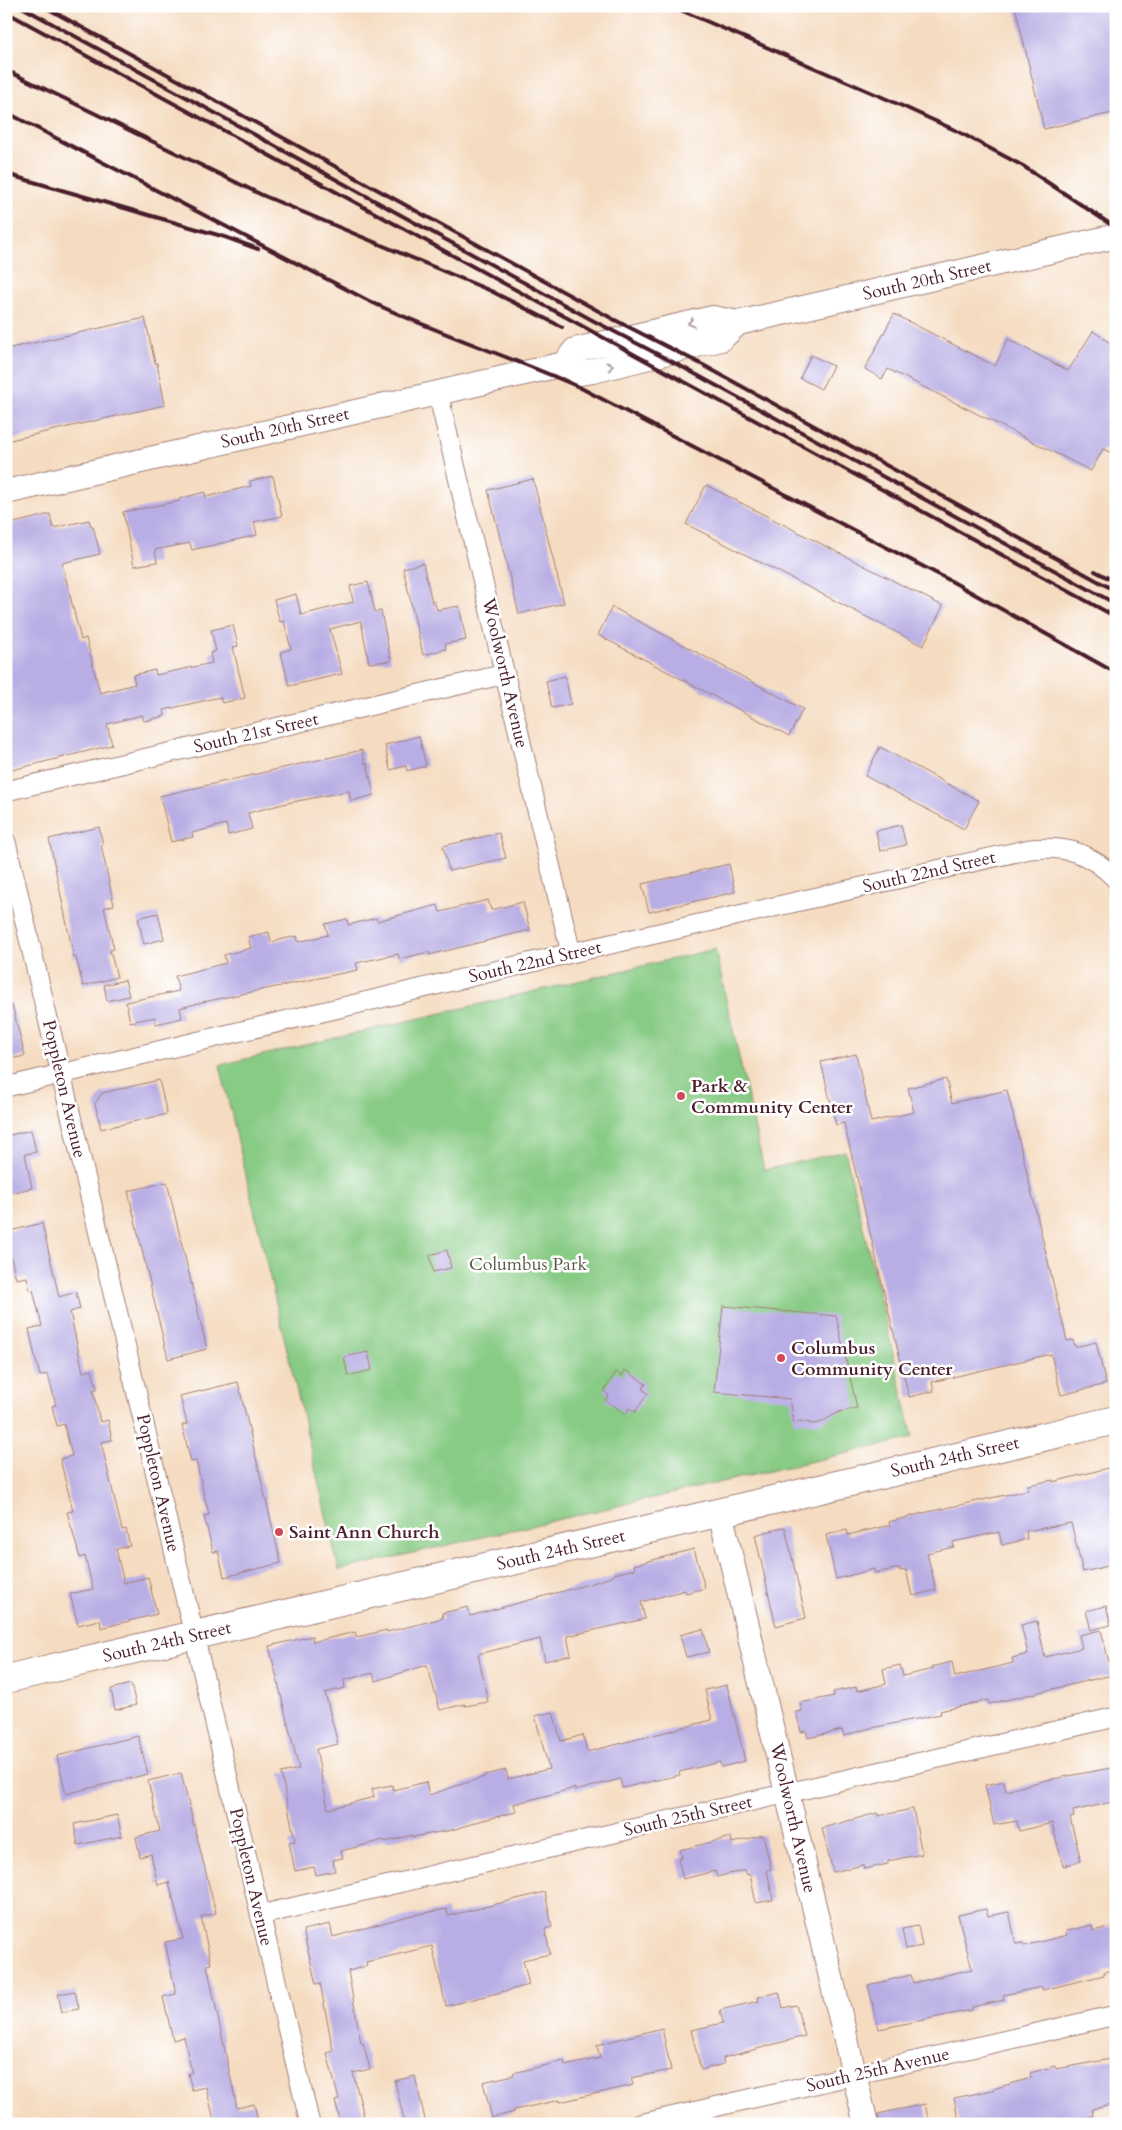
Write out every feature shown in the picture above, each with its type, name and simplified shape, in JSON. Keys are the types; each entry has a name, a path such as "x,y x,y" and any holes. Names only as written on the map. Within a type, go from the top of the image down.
{"main road":[{"name":"South 24th Street","path":"6,1679 1116,1420"}],"street":[{"name":"South 20th Street","path":"6,492 564,364 581,373 593,371 721,339 738,323 1116,236"},
{"name":"Woolworth Avenue","path":"438,393 571,953"},
{"name":"South 21st Street","path":"6,791 506,674"},
{"name":"Poppleton Avenue","path":"6,842 310,2124"},
{"name":"South 22nd Street","path":"6,1087 571,953 1030,849 1064,849 1091,858 1116,879"},
{"name":"Woolworth Avenue","path":"720,1512 866,2124"},
{"name":"South 25th Street","path":"260,1915 1116,1717"},
{"name":"South 25th Avenue","path":"640,2124 1116,2015"}],"green space":[{"name":"Columbus Park","path":"715,949 764,1170 845,1151 913,1438 339,1570 220,1065"}],"building":[{"path":"1015,6 1116,6 1116,112 1044,129"},
{"path":"894,314 995,366 1008,339 1068,371 1093,331 1116,347 1116,455 1103,449 1091,471 888,369 882,379 865,369"},
{"path":"145,318 155,363 157,363 165,405 6,441 6,349"},
{"path":"811,355 833,366 821,389 800,378"},
{"path":"273,476 282,516 254,522 257,535 192,550 190,543 155,550 157,562 134,566 123,512 180,501 179,499 205,492 206,497 251,486 250,481"},
{"path":"533,479 564,603 519,614 488,490"},
{"path":"706,485 943,606 923,646 686,524"},
{"path":"50,514 53,528 89,520 91,526 93,526 100,554 62,563 81,640 86,638 100,693 135,684 133,675 155,670 156,675 212,663 210,653 216,651 211,630 233,625 238,646 233,647 245,698 222,703 220,697 164,710 165,716 144,721 142,715 107,724 112,745 12,770 6,747 6,525"},
{"path":"423,563 432,602 434,601 437,610 459,606 466,640 445,644 446,649 423,655 403,568"},
{"path":"368,582 375,612 381,611 391,661 369,663 361,621 330,629 342,674 289,686 281,652 291,649 284,621 280,622 274,600 296,594 301,615 353,602 350,586"},
{"path":"612,607 803,709 789,736 598,635"},
{"path":"565,676 571,704 552,708 546,681"},
{"path":"419,736 426,766 407,771 406,766 390,770 385,745"},
{"path":"880,747 979,801 964,829 865,776"},
{"path":"362,750 374,795 351,801 349,791 287,803 248,813 252,829 228,835 226,824 192,833 193,837 171,842 160,796"},
{"path":"901,825 906,845 880,851 876,831"},
{"path":"99,827 114,905 104,908 114,949 110,950 117,977 83,986 76,957 74,958 49,839"},
{"path":"499,833 506,858 449,871 443,846"},
{"path":"729,864 735,892 649,912 642,884"},
{"path":"488,900 491,910 523,902 530,930 429,955 429,952 399,959 398,954 356,963 358,970 180,1008 182,1018 156,1024 155,1017 130,1022 126,1002 179,991 175,976 226,963 224,955 251,948 248,937 269,932 271,942 297,936 298,942 328,935 325,924 347,919 348,925 376,918 377,921 438,905 440,912"},
{"path":"158,913 164,939 144,944 138,918"},
{"path":"125,980 129,996 107,1001 104,985"},
{"path":"12,1005 25,1056 6,1060 6,1006"},
{"path":"856,1054 871,1122 914,1112 908,1088 946,1079 952,1103 1007,1090 1067,1341 1073,1340 1075,1347 1096,1342 1106,1384 1061,1395 1051,1354 932,1382 934,1391 909,1397 844,1123 836,1125 821,1062"},
{"path":"159,1080 167,1114 101,1129 95,1104 102,1093"},
{"path":"31,1130 36,1152 25,1154 32,1188 6,1194 6,1136"},
{"path":"167,1182 207,1349 168,1359 128,1191"},
{"path":"42,1223 59,1297 76,1292 80,1309 70,1312 83,1372 92,1370 97,1389 93,1390 100,1422 108,1420 112,1440 101,1442 122,1530 126,1529 130,1546 116,1549 124,1583 148,1577 157,1614 101,1628 100,1620 78,1625 70,1594 93,1589 85,1556 80,1558 67,1512 73,1511 60,1459 72,1456 64,1424 57,1426 52,1406 56,1405 48,1374 40,1376 35,1356 29,1329 42,1326 33,1290 30,1291 27,1277 16,1279 11,1257 6,1258 6,1232"},
{"path":"447,1250 451,1268 433,1272 430,1255"},
{"name":"Columbus Community Center","path":"723,1306 836,1316 857,1408 839,1412 820,1423 813,1424 801,1421 794,1423 790,1399 714,1392"},
{"path":"368,1352 372,1370 348,1376 344,1357"},
{"path":"625,1370 646,1384 642,1389 648,1393 635,1412 629,1408 626,1414 605,1400 609,1395 604,1391 616,1372 622,1376"},
{"path":"238,1382 281,1563 224,1577 218,1551 213,1552 204,1516 209,1515 196,1461 191,1462 182,1425 187,1424 180,1396"},
{"path":"1116,1466 1116,1564 1083,1572 1071,1523 1026,1531 1027,1539 1002,1545 999,1532 953,1542 954,1547 927,1553 936,1590 912,1596 906,1570 900,1571 900,1568 875,1573 874,1569 836,1579 826,1535 847,1530 848,1535 890,1525 889,1522 923,1513 1028,1490 1028,1485 1053,1480 1053,1482"},
{"path":"785,1527 806,1618 776,1626 755,1535"},
{"path":"694,1549 705,1588 686,1593 685,1590 641,1602 645,1619 567,1636 571,1655 545,1661 540,1639 478,1654 488,1702 465,1706 465,1704 440,1710 427,1665 375,1681 373,1673 344,1680 345,1688 325,1693 338,1744 316,1749 328,1809 374,1797 372,1789 392,1785 393,1790 426,1782 429,1795 484,1777 484,1775 506,1770 508,1779 549,1769 535,1716 553,1712 561,1741 583,1735 587,1752 712,1720 705,1690 727,1685 745,1761 721,1767 720,1762 679,1772 680,1775 622,1788 620,1779 575,1791 575,1788 514,1804 516,1812 452,1830 412,1837 412,1835 385,1842 384,1840 341,1851 343,1858 333,1860 335,1871 316,1875 314,1867 295,1871 289,1842 295,1841 281,1773 299,1769 269,1646 312,1636 313,1642 355,1632 357,1637 387,1630 387,1632 443,1618 442,1613 468,1607 470,1616 593,1583 614,1576 614,1574 635,1569 634,1565"},
{"path":"1106,1606 1111,1625 1091,1630 1086,1611"},
{"path":"1037,1621 1045,1657 1082,1648 1079,1635 1101,1630 1112,1675 989,1704 988,1700 940,1711 941,1714 866,1729 844,1736 842,1730 808,1738 806,1731 801,1732 796,1712 802,1711 800,1703 834,1696 833,1692 856,1687 857,1691 886,1684 883,1669 900,1665 903,1676 933,1669 932,1667 952,1662 955,1677 1013,1663 1012,1658 1028,1654 1021,1625"},
{"path":"703,1629 709,1652 686,1657 680,1635"},
{"path":"131,1684 136,1705 115,1710 111,1689"},
{"path":"138,1736 148,1774 66,1794 57,1756"},
{"path":"1116,1767 1116,1801 1073,1811 1074,1817 1070,1818 1081,1861 1063,1866 1052,1823 1019,1831 1017,1821 994,1825 985,1785 1004,1781 1006,1791 1042,1781"},
{"path":"181,1773 216,1913 201,1917 211,1964 207,1965 237,2108 254,2104 259,2124 215,2124 206,2087 192,2090 188,2073 192,2073 184,2037 173,2040 163,1997 176,1994 165,1942 183,1939 169,1882 158,1885 151,1854 140,1857 136,1837 160,1831 148,1781"},
{"path":"913,1809 922,1854 888,1861 888,1864 864,1869 863,1865 833,1872 822,1828 877,1813 878,1816"},
{"path":"117,1815 122,1836 78,1845 74,1824"},
{"path":"763,1835 771,1869 767,1870 773,1900 756,1903 750,1874 747,1875 745,1870 717,1877 715,1871 683,1879 678,1859 682,1858 680,1850 731,1837 732,1843"},
{"path":"545,1892 552,1927 545,1929 550,1954 523,1960 529,1985 446,2006 432,1946 366,1962 367,1966 348,1971 361,2043 363,2043 370,2069 353,2073 366,2124 341,2124 335,2101 339,2100 327,2053 333,2051 320,1983 316,1984 303,1930 330,1924 333,1937 408,1916 447,1909 448,1916"},
{"path":"986,1909 988,1916 1009,1912 1016,1944 1023,1943 1024,1946 1067,1935 1066,1931 1092,1925 1093,1931 1116,1925 1116,1969 1104,1972 1104,1975 1043,1990 1042,1987 1003,1995 1004,2000 972,2007 972,2010 879,2029 868,1985 911,1975 913,1983 972,1969 958,1915"},
{"path":"918,1926 922,1946 906,1949 902,1929"},
{"path":"75,1991 79,2009 62,2012 58,1994"},
{"path":"779,1992 783,2008 796,2005 805,2036 723,2058 724,2064 701,2070 691,2030 723,2023 720,2010 759,2001 758,1997"},
{"path":"662,2028 671,2070 631,2078 633,2085 560,2102 560,2100 514,2110 514,2112 492,2118 483,2082 564,2061 565,2066 600,2058 597,2045"},
{"path":"1116,2058 1116,2104 1092,2109 1093,2116 1069,2121 1070,2124 959,2124 954,2098 993,2090 1031,2078 1030,2073 1055,2066 1056,2069"},
{"path":"415,2076 426,2124 405,2124 395,2081"},
{"path":"925,2104 929,2124 879,2124 878,2114"}],"railway":[{"path":"20,6 594,321 686,369 1116,604"},
{"path":"43,6 613,319 703,365 1116,591"},
{"path":"671,6 957,131 1023,166 1116,228"},
{"path":"6,12 1116,617"},
{"path":"6,70 262,195 491,291 562,327"},
{"path":"6,112 367,300 419,323 579,387 951,581 1116,673"},
{"path":"6,174 225,237 258,249"},
{"path":"1095,571 1116,582"}],"place":[{"name":"Park & Community Center","path":"681,1096"},
{"name":"Columbus Community Center","path":"781,1358"},
{"name":"Saint Ann Church","path":"279,1532"}]}
